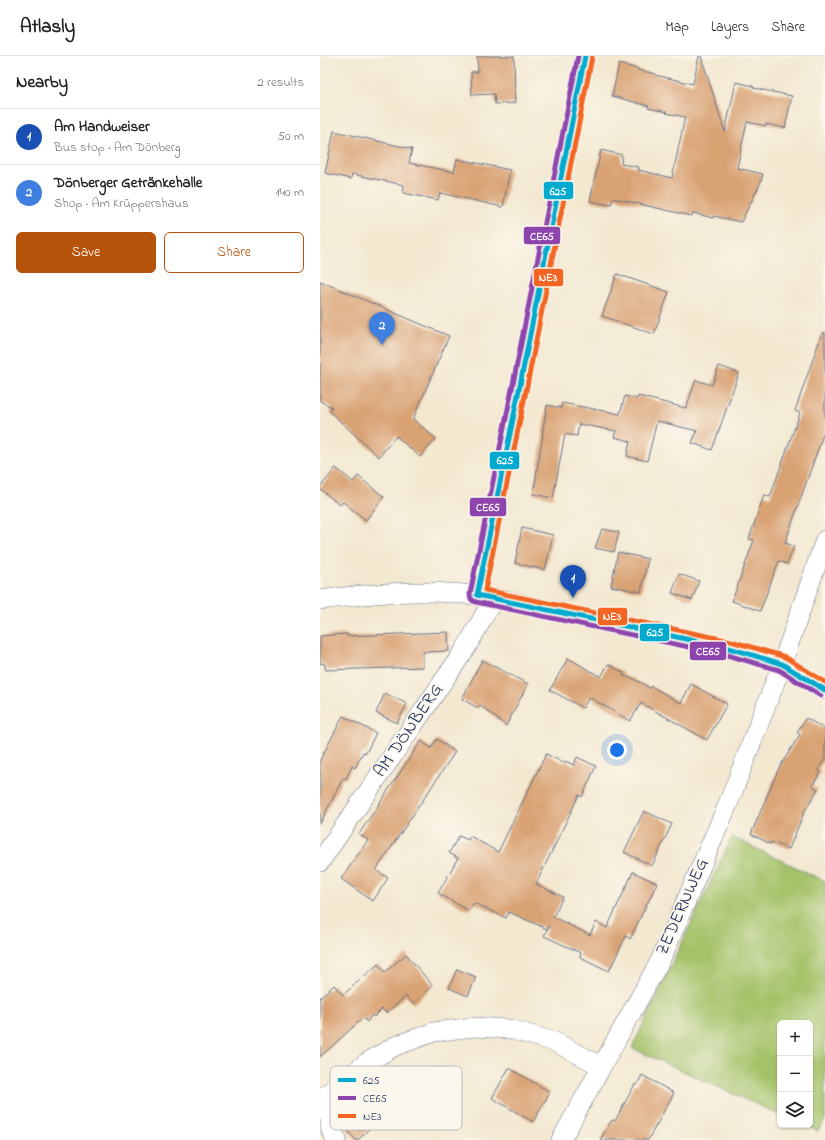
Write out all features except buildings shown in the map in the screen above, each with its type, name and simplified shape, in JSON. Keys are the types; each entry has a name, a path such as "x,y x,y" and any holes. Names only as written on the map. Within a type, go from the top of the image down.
{"street":[{"name":"AM DÖNBERG","path":"320,862 466,648 485,596 522,378 585,56"},
{"name":"ZEDERNWEG","path":"561,1140 661,959 728,804 782,664 825,540"},
{"path":"320,600 356,595 418,591 485,596 729,648 782,664 825,690"},
{"path":"362,1066 395,1046 434,1032 473,1027 510,1029 555,1042 601,1066"},
{"path":"324,1093 330,1126"},
{"path":"331,1130 337,1140"}],"green space":[{"path":"732,837 825,881 825,1120 818,1131 810,1128 813,1128 813,1020 777,1020 777,1114 632,1048"}],"transit line":[{"name":"CE65","path":"578,56 470,597 476,602 727,655 779,670 821,696"},
{"name":"625","path":"477,595 585,56"},
{"name":"NE3","path":"592,57 485,590 731,641 785,657 825,682"},
{"name":"625","path":"477,595 729,648 782,664 825,690"}],"place":[{"name":"Dönberger Getränkehalle","path":"382,345"},
{"name":"Am Handweiser","path":"573,598"}]}
